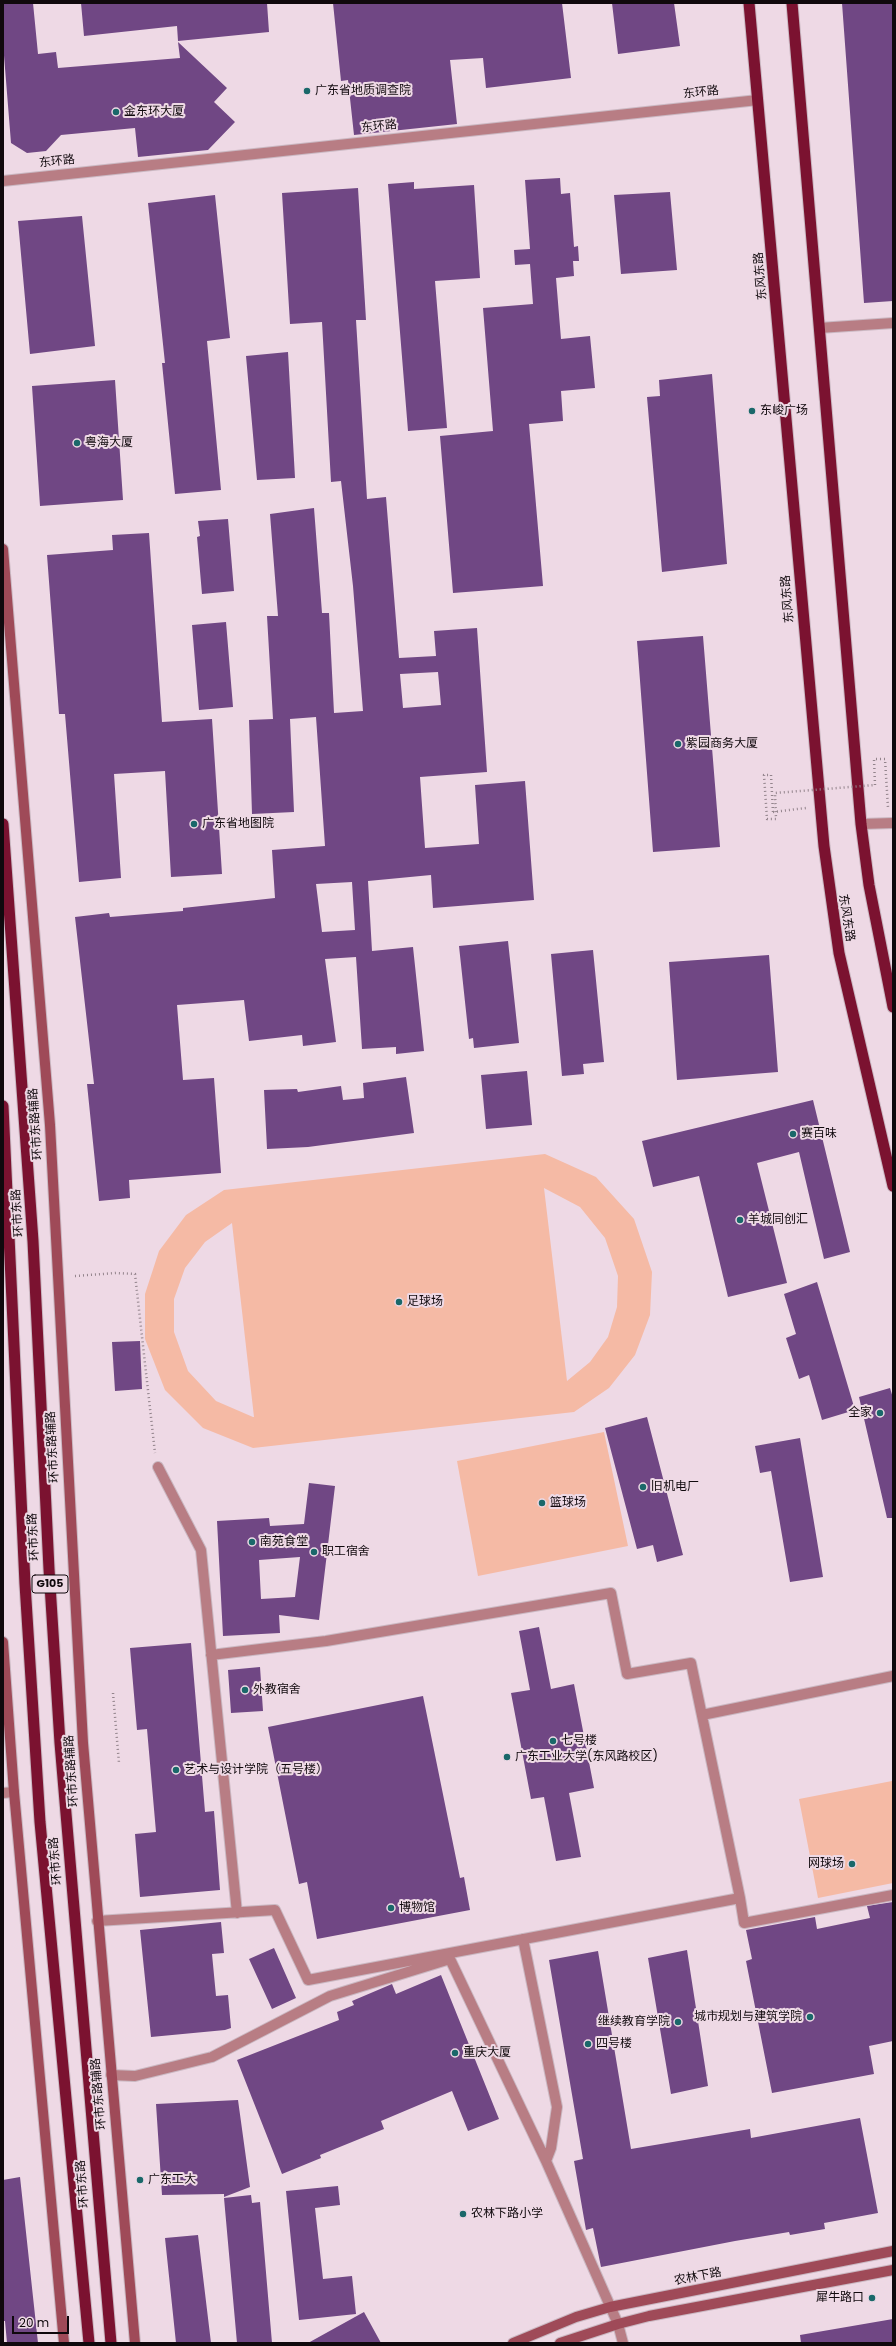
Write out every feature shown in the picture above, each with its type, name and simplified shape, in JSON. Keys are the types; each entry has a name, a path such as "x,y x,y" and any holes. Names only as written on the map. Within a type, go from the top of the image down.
{"highway":[{"name":"东风东路","path":"749,3 820,806 830,899 839,953 893,1186"},
{"path":"792,3 861,824 868,885 893,1007"},
{"name":"环市东路","path":"3,824 32,1225 49,1569 60,1742 111,2343"},
{"name":"环市东路","path":"3,1106 25,1569 40,1822 89,2343"}],"main road":[{"name":"环市东路辅路","path":"3,549 50,1117 75,1610 97,1921 135,2343"},
{"path":"3,1642 14,1792 64,2343"},
{"name":"农林下路","path":"513,2343 576,2317 610,2307 893,2251"},
{"path":"560,2343 618,2324 737,2299 893,2270"}],"street":[{"name":"东环路","path":"3,181 758,100"},
{"path":"819,328 893,323"},
{"path":"861,824 893,823"},
{"path":"158,1468 201,1550 237,1912"},
{"path":"211,1655 326,1641 611,1593 627,1674 691,1663 744,1923 893,1894"},
{"path":"702,1715 893,1676"},
{"path":"3,1793 14,1792"},
{"path":"97,1921 275,1910 308,1980 740,1898"},
{"path":"523,1939 557,2107 551,2148 546,2161"},
{"path":"110,2075 135,2076 212,2057 330,1996 450,1959 546,2161 618,2324 623,2343"}],"path":[{"path":"820,806 773,812 771,775 764,775 767,819 776,819 775,793 875,785 874,759 885,759 889,813"},
{"path":"76,1276 116,1273 135,1274 150,1424 158,1468"},
{"path":"113,1693 119,1764"}],"shaded area":[{"name":"足球场","path":"545,1154 596,1177 634,1219 652,1272 650,1315 635,1355 609,1388 574,1412 253,1448 203,1428 165,1390 145,1339 145,1294 159,1251 186,1215 224,1190","holes":["544,1188 580,1207 605,1238 618,1276 617,1307 608,1337 590,1362 567,1381","232,1223 254,1417 216,1401 188,1371 174,1332 174,1299 185,1268 205,1242"]},
{"name":"篮球场","path":"604,1432 628,1546 478,1576 457,1461"},
{"path":"892,1781 893,1883 818,1898 799,1799"}],"building":[{"name":"金东环大厦","path":"3,3 33,3 38,54 56,52 58,68 180,58 178,42 227,88 214,102 235,122 208,150 138,157 135,128 61,135 46,151 27,153 11,143 3,43"},
{"path":"81,3 267,3 269,32 178,41 177,26 84,36"},
{"path":"333,3 562,3 571,78 486,88 483,58 450,60 457,124 354,135 348,80 341,81"},
{"path":"612,3 674,3 680,46 618,54"},
{"path":"842,3 893,3 893,301 864,303"},
{"path":"560,178 561,194 570,193 574,247 578,246 579,261 573,261 574,276 556,278 561,339 590,336 595,388 561,391 563,421 529,424 543,586 453,593 440,436 493,431 483,308 533,304 530,264 515,265 514,250 530,249 525,180"},
{"path":"414,182 414,189 474,185 480,278 435,281 447,428 408,431 388,184"},
{"path":"358,188 366,320 356,320 367,499 386,497 399,658 436,656 434,631 477,628 487,772 420,777 425,848 479,844 475,785 525,781 534,900 433,908 431,875 368,881 372,951 413,947 424,1051 396,1054 396,1047 362,1049 356,957 325,959 336,1042 303,1046 302,1035 249,1041 244,1000 177,1005 183,1080 214,1078 221,1173 129,1180 130,1198 99,1201 87,1084 94,1084 75,917 109,913 110,917 183,911 183,908 275,898 272,850 325,846 316,717 290,719 294,812 252,814 249,720 273,719 267,616 278,616 270,514 314,508 322,613 329,613 334,713 363,711 353,586 341,481 331,482 322,322 290,324 282,193","holes":["438,672 441,705 403,708 400,674","352,882 355,930 322,932 316,884"]},
{"path":"670,192 677,270 621,274 614,195"},
{"path":"215,195 230,338 207,341 221,490 175,494 162,363 165,363 148,203"},
{"path":"82,216 95,346 30,354 18,221"},
{"path":"288,352 295,478 257,480 246,356"},
{"path":"712,374 727,564 662,572 647,397 660,396 659,380"},
{"name":"粤海大厦","path":"115,380 123,500 40,506 32,386"},
{"path":"228,519 234,591 202,594 197,537 200,536 198,521"},
{"path":"149,533 162,722 212,719 222,874 171,877 165,771 114,774 121,878 79,882 65,714 59,714 47,555 113,550 112,535"},
{"path":"226,622 233,707 199,710 192,625"},
{"name":"紫园商务大厦","path":"703,636 720,847 653,852 637,641"},
{"path":"508,941 519,1043 474,1048 473,1038 469,1039 459,946"},
{"path":"593,950 604,1062 583,1064 584,1074 562,1076 551,954"},
{"path":"769,955 778,1072 677,1080 669,962"},
{"path":"527,1071 532,1125 486,1129 481,1075"},
{"path":"406,1077 414,1133 308,1147 267,1149 264,1090 297,1089 298,1092 341,1086 343,1100 364,1098 363,1083"},
{"name":"羊城同创汇","path":"813,1100 850,1252 824,1259 799,1152 757,1163 787,1283 728,1297 699,1176 653,1187 642,1141"},
{"path":"817,1282 855,1410 822,1420 809,1375 799,1379 786,1338 796,1334 784,1294"},
{"path":"140,1341 142,1389 115,1391 112,1342"},
{"path":"890,1388 893,1398 893,1518 887,1518 859,1397"},
{"name":"旧机电厂","path":"647,1417 683,1555 657,1562 653,1545 637,1549 605,1428"},
{"path":"800,1438 823,1577 790,1582 771,1471 760,1473 755,1446"},
{"path":"309,1483 335,1486 319,1620 279,1615 280,1633 223,1636 217,1521 269,1518 270,1526 304,1524","holes":["300,1557 295,1597 261,1599 259,1560"]},
{"name":"七号楼","path":"539,1627 551,1689 574,1684 594,1788 569,1793 581,1857 556,1861 544,1797 531,1799 511,1693 530,1690 519,1631"},
{"name":"艺术与设计学院（五号楼）","path":"191,1643 205,1812 214,1811 220,1890 140,1897 135,1834 156,1832 147,1729 137,1730 130,1648"},
{"name":"外教宿舍","path":"260,1667 263,1711 231,1713 228,1670"},
{"path":"423,1696 460,1878 464,1877 470,1910 317,1939 307,1882 299,1884 268,1727"},
{"name":"城市规划与建筑学院","path":"893,1902 893,2041 869,2046 874,2074 772,2093 746,1961 752,1959 746,1930 815,1917 817,1929 870,1918 867,1906"},
{"path":"221,1922 224,1953 212,1954 216,1996 228,1995 231,2028 225,2030 151,2037 140,1930"},
{"path":"274,1948 296,1998 272,2009 249,1959"},
{"name":"继续教育学院","path":"687,1950 708,2086 671,2094 648,1958"},
{"path":"598,1951 631,2149 750,2129 751,2138 860,2118 878,2213 824,2223 825,2229 790,2235 789,2232 735,2241 601,2267 593,2228 586,2230 574,2161 583,2159 549,1960"},
{"path":"441,1975 499,2119 468,2131 452,2091 381,2121 384,2129 320,2155 321,2158 282,2174 237,2060 339,2020 337,2012 354,2005 352,2001 392,1984 396,1994"},
{"path":"238,2100 250,2187 224,2197 224,2194 162,2195 156,2104"},
{"path":"20,2177 38,2343 7,2343 5,2321 3,2321 3,2180"},
{"path":"338,2186 340,2205 315,2208 323,2279 352,2276 356,2314 299,2320 286,2191"},
{"path":"251,2195 252,2203 260,2202 272,2343 237,2343 224,2198"},
{"path":"198,2235 211,2343 176,2343 165,2238"},
{"path":"364,2312 381,2343 308,2343"},
{"path":"893,2319 893,2343 801,2343 800,2335"}],"place":[{"name":"广东省地质调查院","path":"307,91"},
{"name":"金东环大厦","path":"116,112"},
{"name":"东峻广场","path":"752,411"},
{"name":"粤海大厦","path":"77,443"},
{"name":"紫园商务大厦","path":"678,744"},
{"name":"广东省地图院","path":"194,824"},
{"name":"赛百味","path":"793,1134"},
{"name":"羊城同创汇","path":"740,1220"},
{"name":"足球场","path":"399,1302"},
{"name":"全家","path":"880,1413"},
{"name":"旧机电厂","path":"643,1487"},
{"name":"篮球场","path":"542,1503"},
{"name":"南苑食堂","path":"252,1542"},
{"name":"职工宿舍","path":"314,1552"},
{"name":"外教宿舍","path":"245,1690"},
{"name":"七号楼","path":"553,1741"},
{"name":"广东工业大学(东风路校区)","path":"507,1757"},
{"name":"艺术与设计学院（五号楼）","path":"176,1770"},
{"name":"网球场","path":"852,1864"},
{"name":"博物馆","path":"391,1908"},
{"name":"城市规划与建筑学院","path":"810,2017"},
{"name":"继续教育学院","path":"678,2022"},
{"name":"四号楼","path":"588,2044"},
{"name":"重庆大厦","path":"455,2053"},
{"name":"广东工大","path":"140,2180"},
{"name":"农林下路小学","path":"463,2214"},
{"name":"犀牛路口","path":"872,2298"}]}
